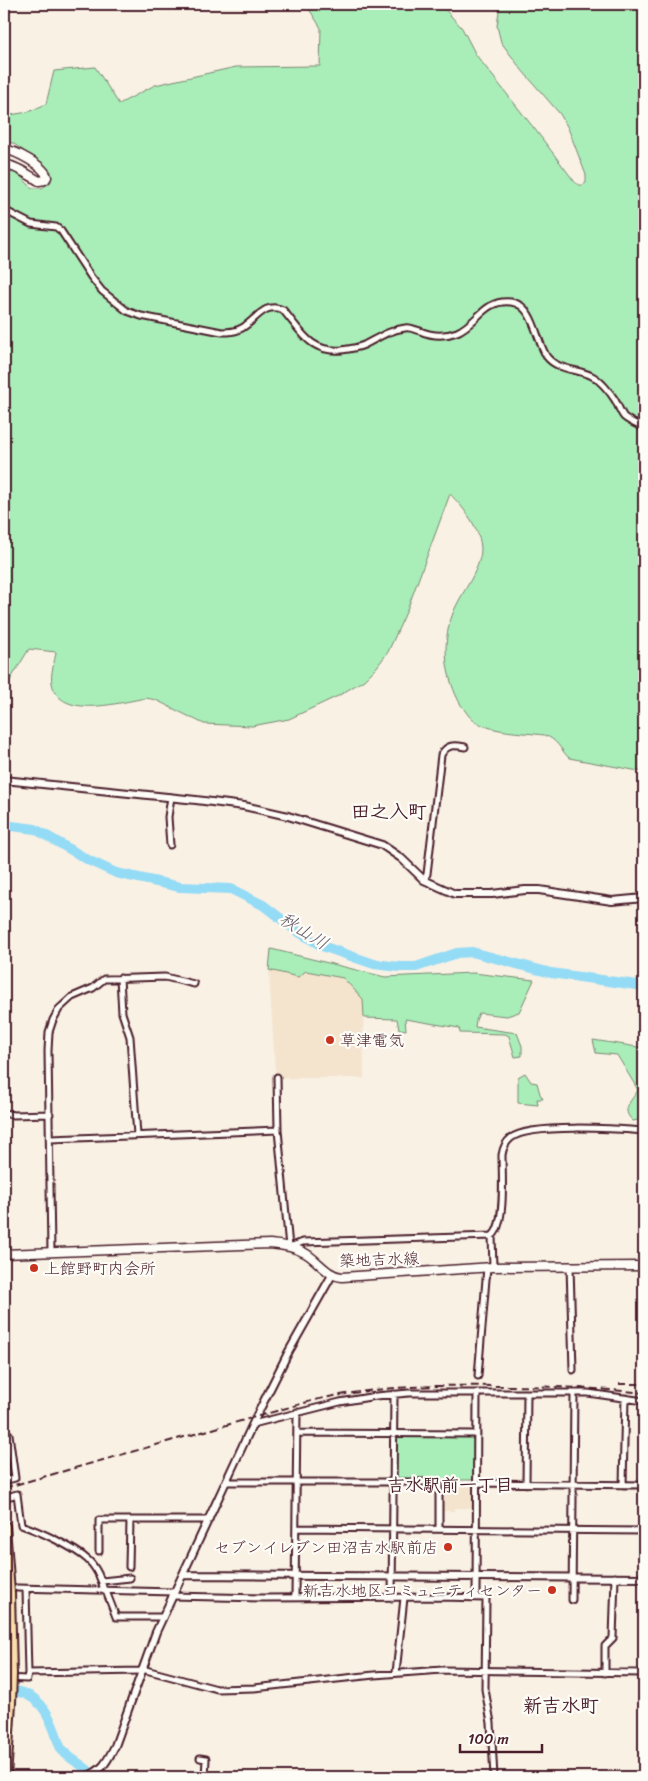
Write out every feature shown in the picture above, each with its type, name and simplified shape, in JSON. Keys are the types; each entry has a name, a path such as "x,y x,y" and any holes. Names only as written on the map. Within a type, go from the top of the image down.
{"highway":[{"path":"4,1526 9,1593 7,1676 10,1703 5,1777"}],"main road":[{"path":"4,149 14,151 33,163 46,173 47,177 45,180 38,181 26,172 4,164"},
{"name":"築地吉水線","path":"4,1254 261,1244 289,1247 305,1253 332,1275 342,1277 490,1267 644,1266"}],"street":[{"path":"4,210 31,224 56,228 61,231 102,291 127,310 141,316 222,332 241,329 269,307 277,307 283,310 313,345 324,350 333,350 362,346 393,330 409,327 436,336 449,335 459,331 489,305 500,302 515,302 533,321 548,358 564,367 592,376 615,399 623,416 644,428"},
{"path":"424,880 428,874 441,755 451,745 465,747"},
{"path":"4,780 172,797 264,810 367,840 394,852 424,880 455,894 471,895 539,890 612,902 644,898"},
{"path":"170,845 168,817 172,797"},
{"path":"51,1252 51,1139 48,1051 49,1032 53,1020 59,1009 72,998 93,988 104,979 165,977 194,984"},
{"path":"120,978 122,1013 130,1037 137,1135"},
{"path":"277,1077 278,1130 289,1247 303,1242 492,1236 495,1235 498,1228 502,1205 502,1155 510,1138 519,1134 560,1129 603,1128 644,1131"},
{"path":"4,1113 13,1115 50,1114"},
{"path":"51,1139 278,1130"},
{"path":"478,1376 492,1236"},
{"path":"570,1266 573,1370"},
{"path":"86,1777 96,1772 107,1762 115,1746 141,1670 162,1617 184,1575 208,1520 288,1353 332,1275"},
{"path":"476,1598 477,1393"},
{"path":"526,1393 526,1484"},
{"path":"572,1600 574,1393"},
{"path":"253,1424 340,1402 394,1394 588,1393 644,1401"},
{"path":"392,1598 394,1394"},
{"path":"623,1485 625,1398"},
{"path":"295,1598 297,1412"},
{"path":"296,1433 477,1434"},
{"path":"4,1481 15,1478 9,1434"},
{"path":"226,1482 440,1482 438,1529"},
{"path":"477,1483 644,1485"},
{"path":"4,1498 17,1494 21,1524 89,1560 102,1581 116,1617 162,1617"},
{"path":"99,1551 99,1520 208,1520"},
{"path":"129,1567 130,1520"},
{"path":"296,1528 644,1531"},
{"path":"184,1575 644,1578"},
{"path":"102,1581 130,1578"},
{"path":"605,1672 605,1646 613,1638 615,1578"},
{"path":"17,1588 295,1598 486,1598 484,1689 491,1722 494,1777"},
{"path":"7,1676 27,1679 26,1589"},
{"path":"396,1673 404,1598"},
{"path":"28,1673 141,1670 217,1689 254,1688 442,1670 644,1673"},
{"path":"200,1758 206,1758 205,1777"}],"shaded area":[{"name":"草津電気","path":"269,970 298,977 306,971 343,978 363,999 364,1078 280,1078 280,1073 275,1071"},
{"path":"442,1486 471,1486 473,1488 473,1508 455,1508 455,1511 441,1511"}],"green space":[{"path":"306,4 440,4 462,28 476,55 574,181 581,185 586,183 586,175 568,128 560,114 521,69 501,42 497,26 500,4 644,4 644,772 569,758 555,742 544,735 489,727 473,720 461,705 449,673 446,650 447,638 455,608 477,567 481,550 475,527 466,512 450,494 407,610 388,652 364,680 338,696 289,719 252,726 204,724 156,700 146,698 107,705 78,706 66,702 57,695 52,683 56,652 29,649 4,690 4,171 17,173 32,188 42,188 51,182 51,171 13,143 4,142 4,116 28,112 46,104 54,71 95,67 119,104 155,85 236,67 320,66 321,28"},
{"path":"271,949 385,977 473,973 534,980 519,1012 507,1016 479,1013 476,1020 475,1027 517,1033 522,1046 522,1056 515,1057 509,1036 505,1034 460,1033 459,1028 405,1019 406,1030 399,1029 397,1019 364,1018 363,999 343,978 306,971 298,977 269,970"},
{"path":"593,1040 644,1048 644,1119 633,1121 627,1113 628,1106 638,1090 617,1055 596,1053"},
{"path":"525,1073 531,1082 537,1083 543,1099 537,1099 538,1105 518,1103 518,1077"},
{"path":"399,1437 471,1437 474,1440 474,1477 471,1480 399,1480 396,1478 396,1439"}],"waterway":[{"name":"秋山川","path":"4,825 35,829 90,861 116,873 180,887 231,889 263,905 297,931 322,946 374,964 416,967 457,953 472,952 551,973 644,986"},
{"path":"4,1689 14,1690 36,1700 46,1712 62,1750 87,1769 94,1777"}],"railway":[{"path":"619,1384 644,1384"},
{"path":"4,1488 338,1395 427,1386 533,1386 644,1393"}],"place":[{"name":"草津電気","path":"330,1040"},
{"name":"上館野町内会所","path":"34,1268"},
{"name":"セブンイレブン田沼吉水駅前店","path":"448,1547"},
{"name":"新吉水地区コミュニティセンター","path":"552,1590"}],"district":[{"name":"田之入町","path":"389,811"},
{"name":"吉水駅前一丁目","path":"450,1485"},
{"name":"新吉水町","path":"561,1705"}]}
